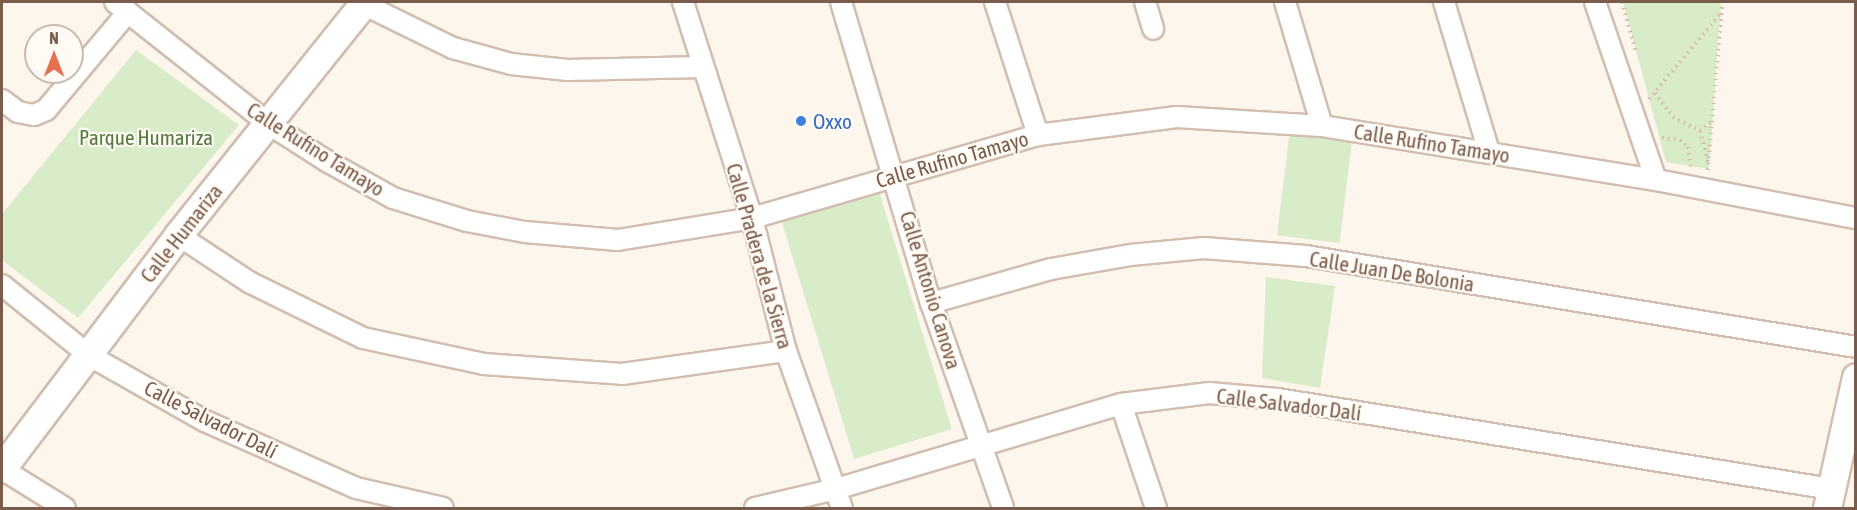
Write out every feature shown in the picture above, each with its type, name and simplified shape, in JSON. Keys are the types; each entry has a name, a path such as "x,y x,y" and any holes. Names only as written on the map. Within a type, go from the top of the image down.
{"street":[{"path":"362,2 453,48 511,64 568,70 703,66"},
{"name":"Calle Humariza","path":"2,468 90,356 178,235 269,124 362,2"},
{"name":"Calle Pradera de la Sierra","path":"683,2 752,218 786,351 842,508"},
{"name":"Calle Antonio Canova","path":"841,2 896,174 931,303 983,445 1003,508"},
{"path":"995,2 1038,135"},
{"path":"1145,2 1154,29"},
{"path":"1285,2 1323,126"},
{"path":"1444,2 1489,152"},
{"path":"1595,2 1656,180"},
{"path":"2,100 18,112 34,115 46,110 121,7"},
{"name":"Calle Rufino Tamayo","path":"121,7 269,124 393,198 467,221 525,232 618,240 752,218 896,174 1038,135 1177,117 1323,126 1656,180 1856,218"},
{"path":"178,235 249,282 363,338 484,364 622,374 786,351"},
{"name":"Calle Juan De Bolonia","path":"931,303 1051,269 1130,255 1204,248 1306,256 1856,347"},
{"name":"Calle Salvador Dalí","path":"2,285 90,356 205,421 356,488 443,508"},
{"path":"1829,499 1856,377"},
{"name":"Calle Salvador Dalí","path":"755,508 836,489 1121,404 1209,393 1278,399 1829,499"},
{"path":"1121,404 1156,508"},
{"path":"2,468 64,508"}],"path":[{"path":"1710,190 1722,2"},
{"path":"1648,99 1721,13"},
{"path":"1655,93 1673,117 1700,131 1710,170"},
{"path":"1700,131 1714,119"},
{"path":"1659,138 1680,140 1688,147 1692,167"}],"green space":[{"path":"1623,2 1721,2 1709,169 1666,162"},
{"name":"Parque Humariza","path":"136,50 239,125 78,318 2,260 2,214"},
{"path":"1290,129 1353,137 1339,243 1277,235"},
{"path":"879,191 952,429 854,459 781,221"},
{"path":"1266,277 1335,286 1320,388 1262,378"}],"place":[{"name":"Oxxo","path":"801,121"}]}
